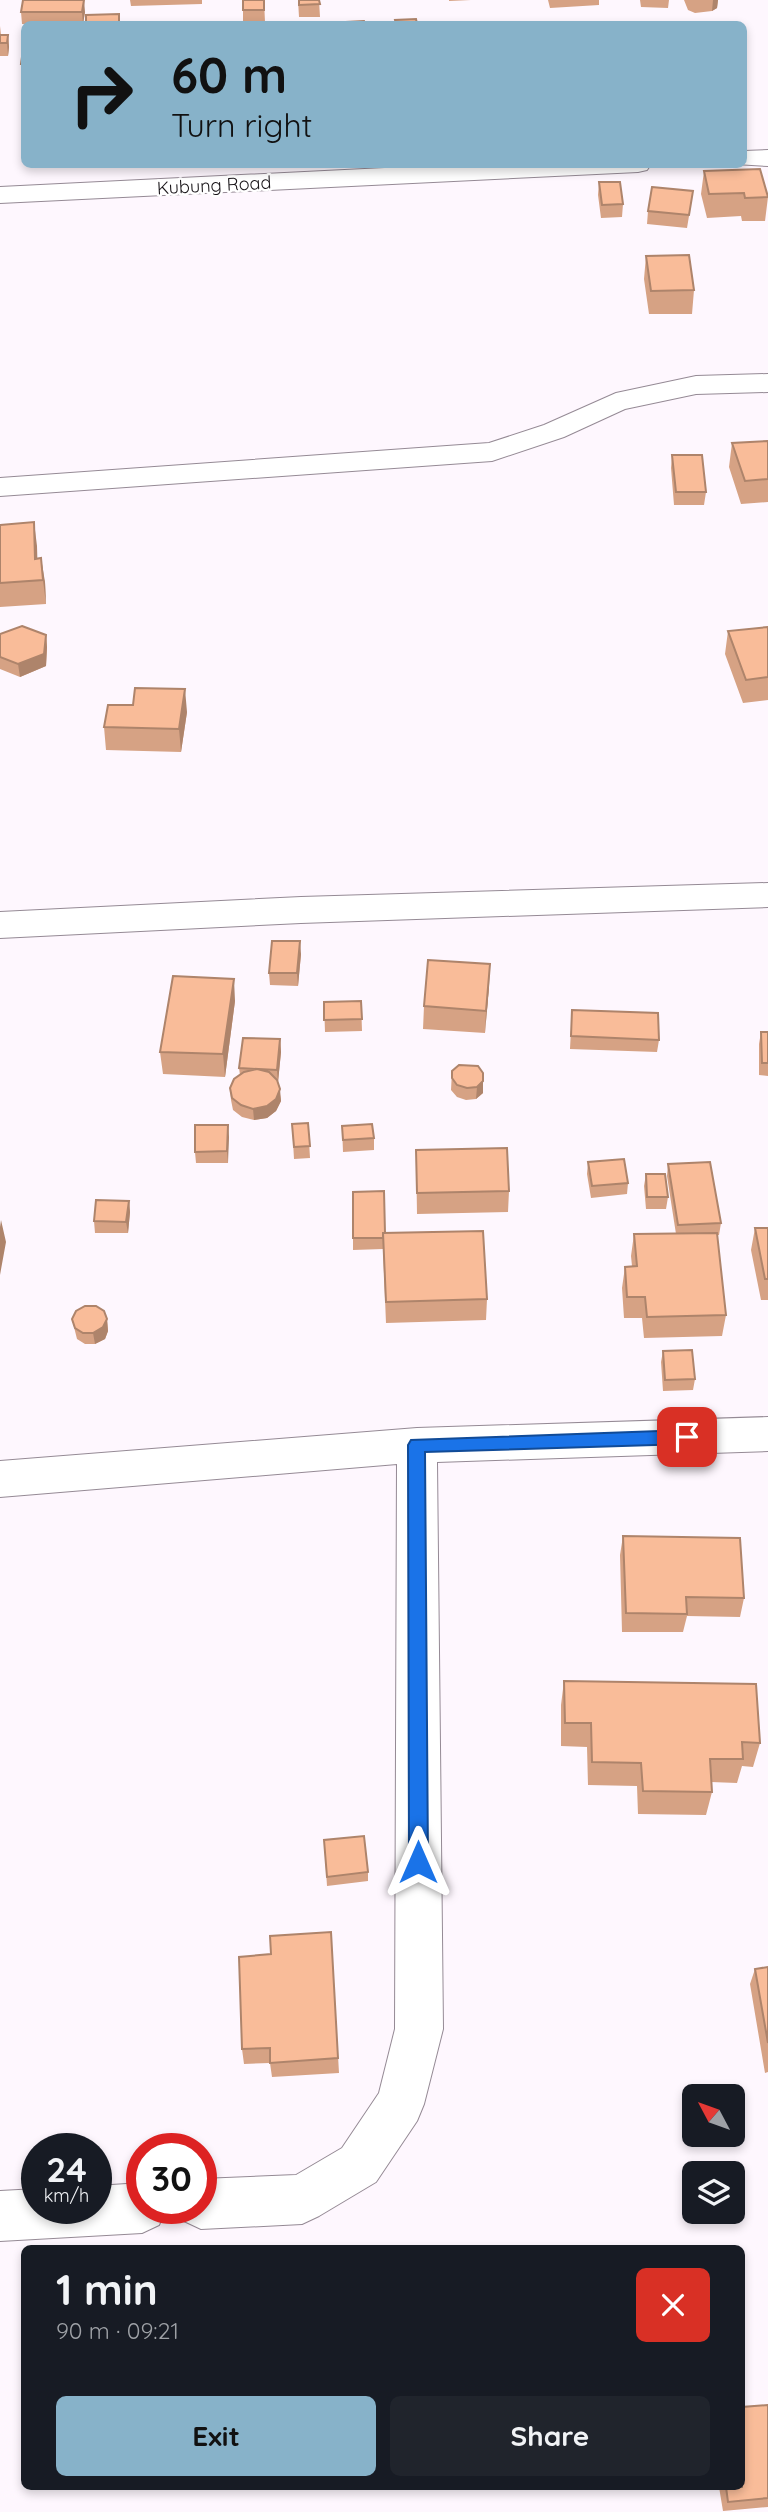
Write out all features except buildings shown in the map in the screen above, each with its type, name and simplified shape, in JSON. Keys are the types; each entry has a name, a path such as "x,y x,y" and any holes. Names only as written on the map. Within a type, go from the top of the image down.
{"street":[{"path":"747,159 768,158"},
{"name":"Kubung Road","path":"0,195 556,168"},
{"path":"0,487 492,452 554,431 616,402 696,385 768,383"},
{"path":"0,925 315,909 768,895"},
{"path":"0,1479 417,1445 768,1434"},
{"path":"217,2203 302,2199 359,2165 400,2104 419,2029 417,1445"},
{"path":"0,2216 126,2209"}],"route":[{"path":"418,1862 417,1445 687,1437"}]}
